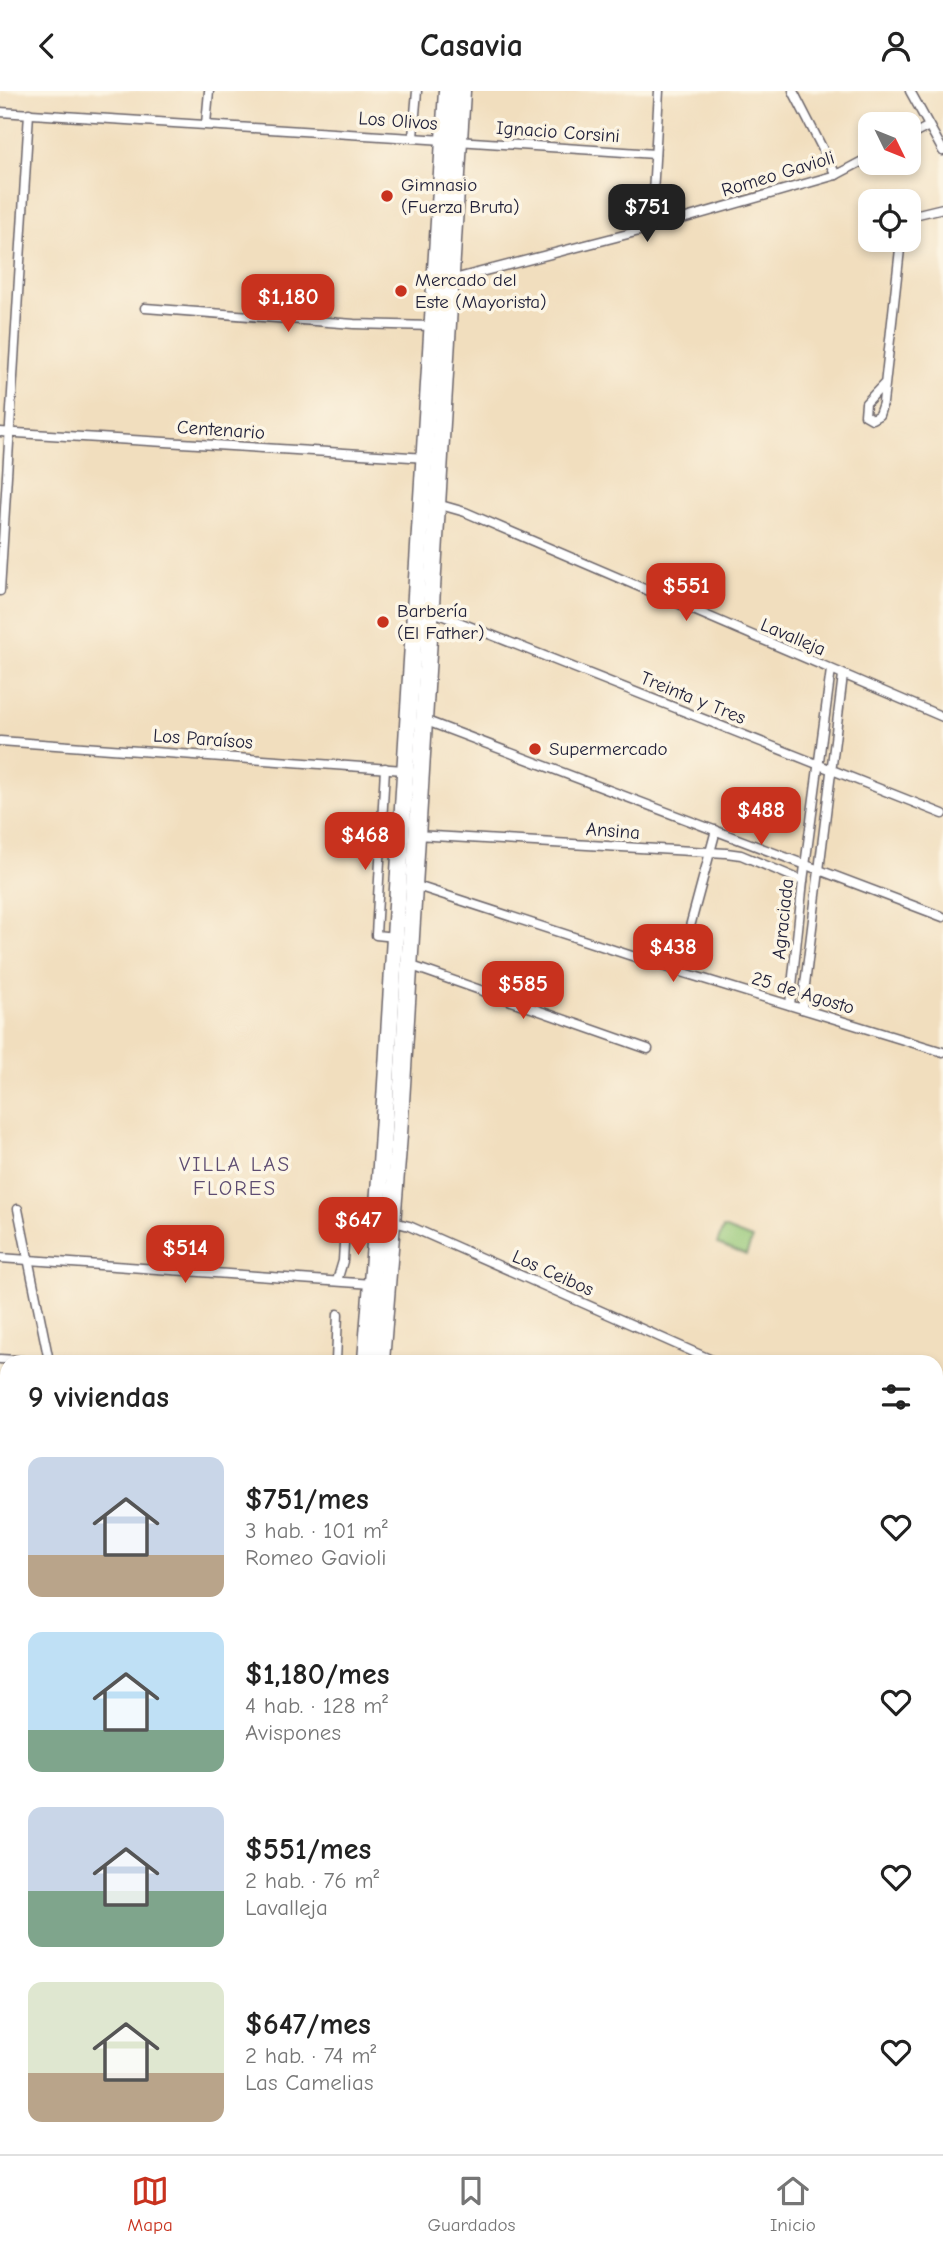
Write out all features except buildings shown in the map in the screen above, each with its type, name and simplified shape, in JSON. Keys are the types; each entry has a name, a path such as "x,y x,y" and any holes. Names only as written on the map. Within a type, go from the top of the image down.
{"highway":[{"path":"381,1355 404,770 450,280 452,141 447,91"},
{"path":"366,1355 372,1284 385,1220 409,965 437,505 432,459 433,326 452,141 462,91"}],"street":[{"path":"206,124 209,91"},
{"path":"413,137 417,91"},
{"path":"651,228 659,91"},
{"path":"793,91 836,175"},
{"path":"911,91 943,151"},
{"name":"Los Olivos","path":"0,111 452,141"},
{"path":"0,591 29,113"},
{"path":"921,130 929,126"},
{"name":"Ignacio Corsini","path":"452,141 655,154"},
{"name":"Romeo Gavioli","path":"450,280 651,228 836,175 858,163"},
{"path":"921,213 943,208"},
{"path":"884,384 900,252"},
{"path":"145,308 354,324 433,326"},
{"name":"Centenario","path":"0,432 432,459"},
{"name":"Lavalleja","path":"437,505 465,512 943,717"},
{"name":"Treinta y Tres","path":"431,611 943,814"},
{"name":"Agraciada","path":"790,1005 803,881 831,670"},
{"name":"Agraciada","path":"802,1009 843,675"},
{"path":"424,720 943,917"},
{"name":"Los Paraísos","path":"0,740 404,770"},
{"path":"384,768 376,935 396,937"},
{"path":"678,971 716,830"},
{"name":"Ansina","path":"416,835 741,855 803,881"},
{"name":"25 de Agosto","path":"414,885 678,971 943,1052"},
{"path":"409,965 648,1049"},
{"path":"18,1209 48,1355"},
{"name":"Los Ceibos","path":"385,1220 409,1226 700,1355"},
{"path":"337,1281 343,1261 345,1226"},
{"path":"0,1258 372,1284"},
{"path":"335,1355 338,1314"}],"green space":[{"path":"723,1228 752,1239 746,1255 717,1244"}],"place":[{"name":"Gimnasio (Fuerza Bruta)","path":"387,196"},
{"name":"Mercado del Este (Mayorista)","path":"401,291"},
{"name":"Barbería (El Father)","path":"383,622"},
{"name":"Supermercado","path":"535,749"}],"district":[{"name":"VILLA LAS FLORES","path":"235,1176"}]}
